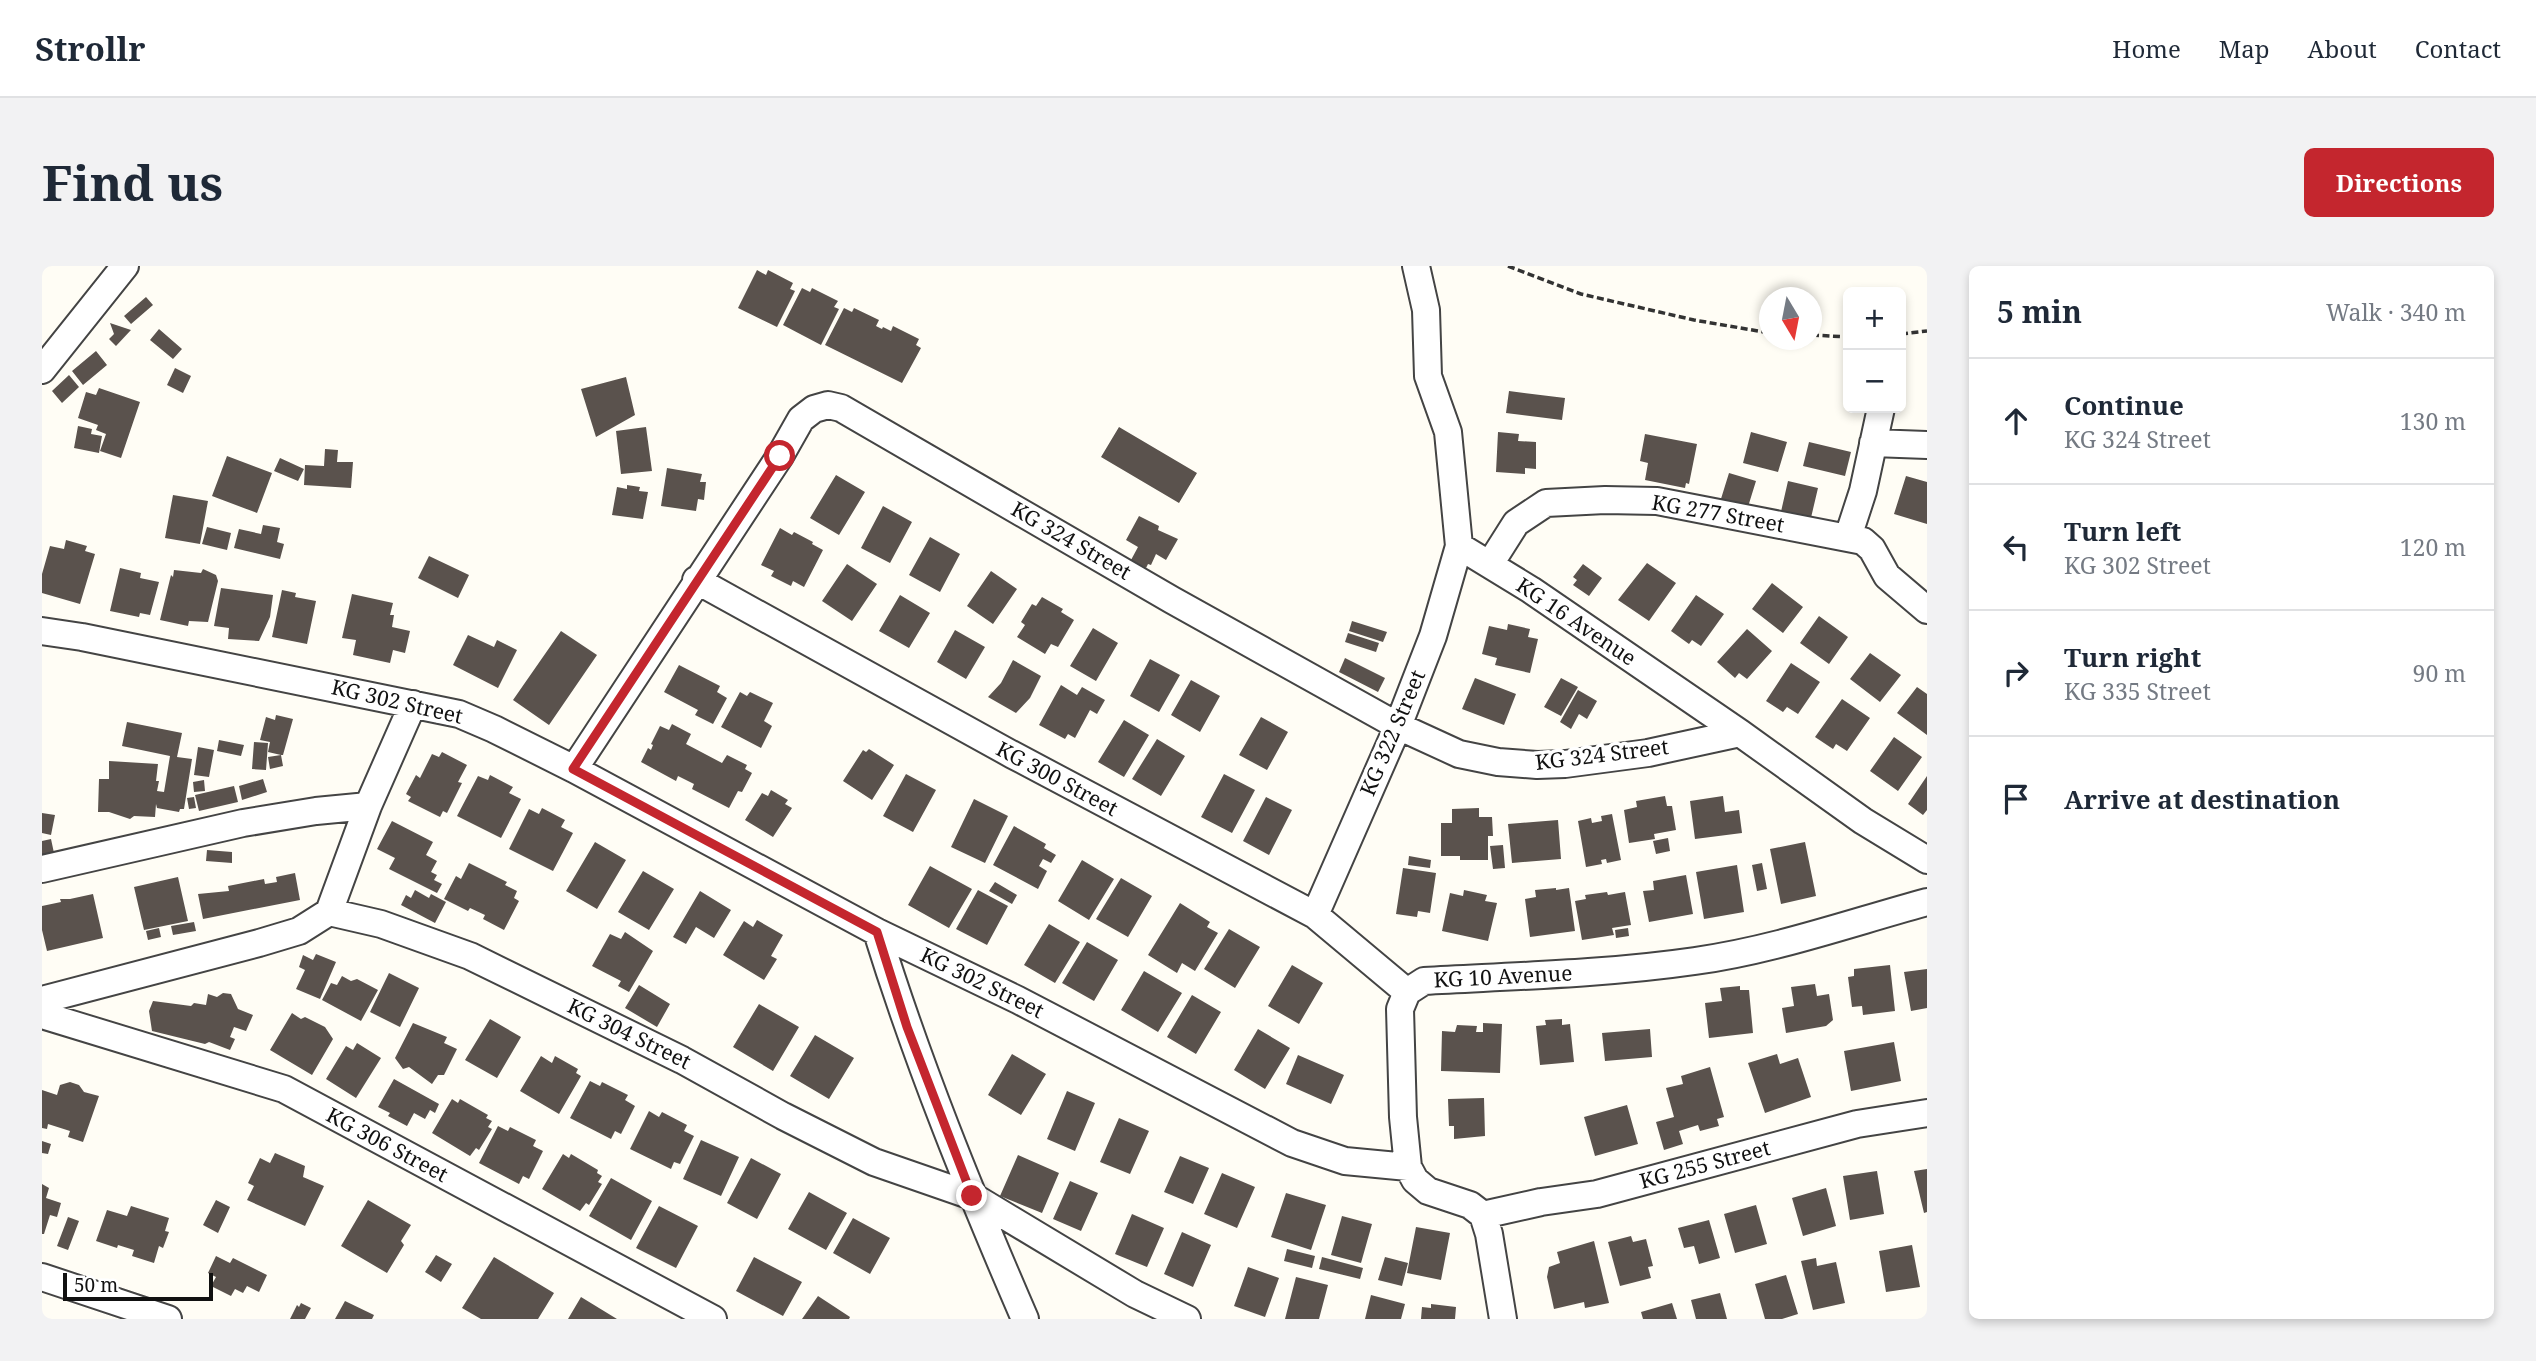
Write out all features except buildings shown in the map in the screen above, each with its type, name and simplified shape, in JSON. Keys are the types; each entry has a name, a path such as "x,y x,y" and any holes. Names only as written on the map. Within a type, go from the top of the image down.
{"street":[{"path":"42,370 125,266"},
{"path":"1416,266 1426,310 1428,376 1448,432 1459,546"},
{"name":"KG 324 Street","path":"573,769 780,456 801,419 814,409 828,405 841,408 1172,600 1398,726 1460,754 1497,762 1537,765 1648,753 1740,733"},
{"path":"1880,413 1863,491 1848,537 1863,541 1887,576 1927,610"},
{"path":"1873,443 1927,445"},
{"name":"KG 277 Street","path":"1490,564 1516,523 1545,503 1657,501 1848,537"},
{"name":"KG 16 Avenue","path":"1459,546 1490,564 1740,733 1863,821 1927,860"},
{"name":"KG 322 Street","path":"1315,915 1398,726 1433,636 1459,546"},
{"name":"KG 300 Street","path":"696,580 1013,755 1315,915 1407,992"},
{"name":"KG 302 Street","path":"42,631 459,714 573,769 877,932 1018,1000 1292,1143 1345,1161 1408,1167"},
{"path":"42,1000 299,931 329,912 368,806 413,704"},
{"path":"42,869 243,823 368,806"},
{"name":"KG 10 Avenue","path":"1408,1167 1403,1117 1400,1009 1407,992 1424,981 1568,974 1696,961 1793,942 1927,902"},
{"name":"KG 304 Street","path":"329,912 381,924 470,956 681,1059 783,1116 874,1162 972,1196 1135,1294 1187,1319"},
{"path":"877,932 907,1027 972,1196 1025,1319"},
{"name":"KG 306 Street","path":"42,1015 284,1089 713,1319"},
{"name":"KG 255 Street","path":"1483,1215 1541,1202 1597,1194 1857,1124 1927,1113"},
{"path":"1408,1167 1415,1180 1428,1191 1470,1205 1483,1215 1489,1234 1503,1319"},
{"path":"42,1277 168,1319"}],"path":[{"path":"1508,266 1581,294 1694,320 1759,331"},
{"path":"1906,333 1927,331"},
{"path":"1822,336 1843,337"}],"route":[{"path":"780,456 573,769 877,932 907,1027 972,1196"}]}
